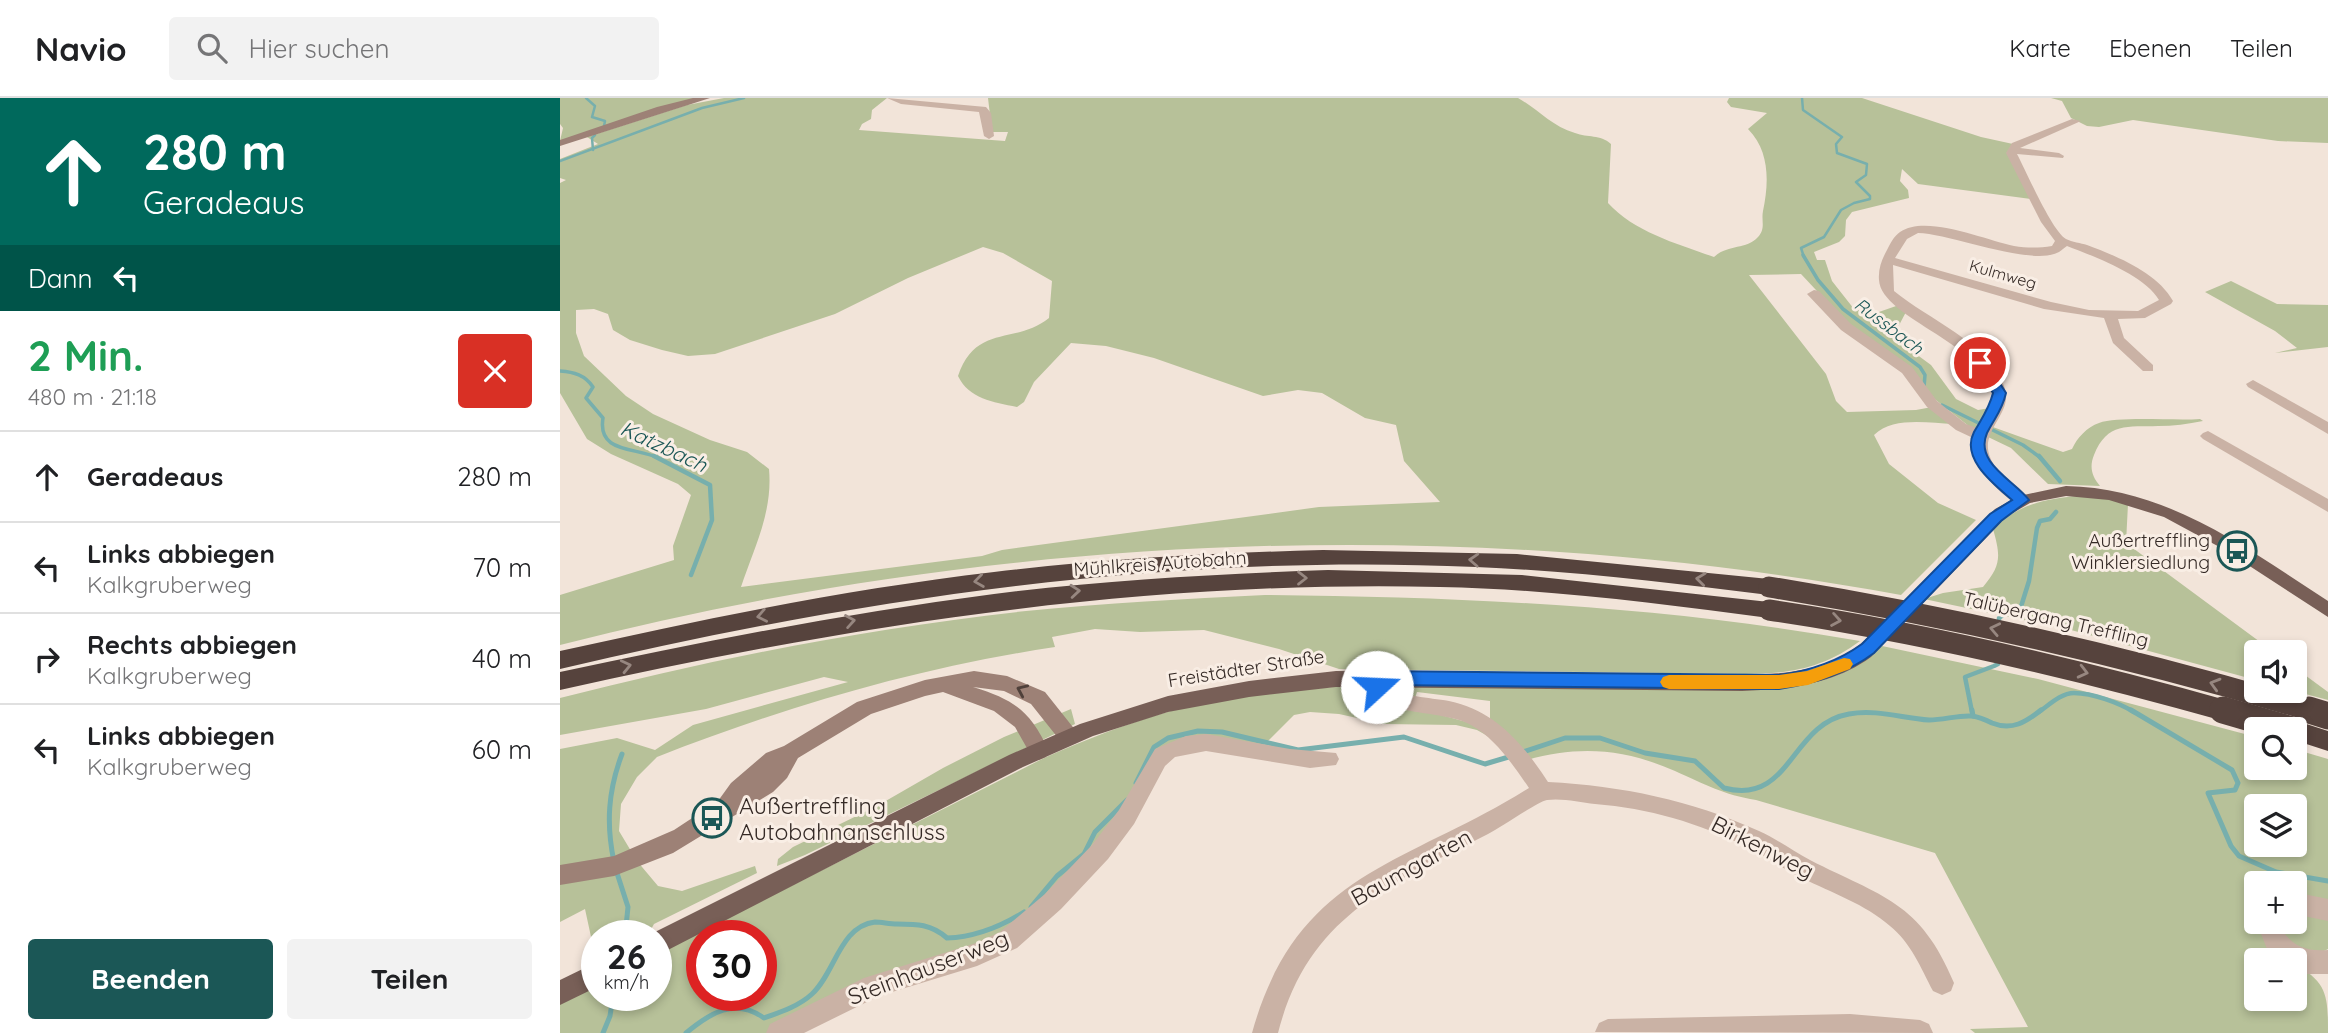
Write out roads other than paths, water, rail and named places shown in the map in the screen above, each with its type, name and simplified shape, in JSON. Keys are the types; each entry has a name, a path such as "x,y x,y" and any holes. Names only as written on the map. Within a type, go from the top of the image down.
{"highway":[{"name":"Mühlkreis Autobahn","path":"560,660 678,632 831,603 1020,576 1186,561 1270,557 1436,558 1592,567 1769,598"},
{"name":"Mühlkreis Autobahn","path":"560,681 672,655 870,618 1002,599 1146,585 1280,579 1442,579 1769,598"},
{"name":"Talübergang Treffling","path":"1769,598 1912,611 2032,637 2197,678 2328,716"},
{"path":"1769,598 1868,626 2032,660 2245,717"},
{"path":"2307,734 2328,741"}],"main road":[{"path":"2022,500 2072,492 2132,500 2188,521 2328,610"},
{"name":"Freistädter Straße","path":"672,936 1069,737 1140,712 1200,697 1295,682 1377,678 1742,683 1808,678 1833,670 1868,649 1995,518 2022,500"},
{"path":"560,993 581,982"}],"street":[{"path":"560,143 660,109 705,98"},
{"path":"892,98 979,108 986,113 989,136"},
{"path":"2022,500 1989,471 1979,452 1982,431 1999,401 2000,393 1996,383 1964,347 1888,293 1885,273 1888,260 1902,236 1917,229 1940,230 2020,252 2056,249 2061,241 2041,212 2012,158 2012,150 2016,145 2076,121"},
{"path":"2012,150 2059,156"},
{"name":"Kulmweg","path":"1888,260 2049,306 2110,316 2140,315 2166,301 2166,297 2146,279 2076,244 2061,241"},
{"path":"1814,295 1846,327 1907,370 1932,404 1962,427 1982,431"},
{"path":"2110,316 2118,340 2148,368"},
{"path":"2253,384 2328,429"},
{"path":"2208,436 2328,506"},
{"path":"1377,678 1377,687 1396,700 1455,710 1476,718 1516,755 1542,791"},
{"path":"560,875 602,869 673,842 726,807 749,798 786,766 791,752 864,708 909,691 982,679 1024,690 1045,704 1069,737"},
{"path":"944,685 1008,708 1030,728 1039,751"},
{"name":"Steinhauserweg","path":"779,1033 859,992 974,955 1002,943 1021,930 1069,883 1113,834 1132,809 1154,766 1169,750 1203,744 1226,745 1270,752 1297,761 1329,760"},
{"name":"Birkenweg","path":"1542,791 1600,793 1678,807 1754,839 1798,866 1870,900 1893,914 1909,928 1942,983"},
{"name":"Baumgarten","path":"1265,1033 1272,1007 1286,977 1320,924 1370,886 1512,813 1542,791"},
{"path":"2307,906 2328,910"},
{"path":"2271,934 2288,955 2314,964 2328,962"},
{"path":"1608,1032 1850,1027 1920,1033"}],"waterway":[{"path":"586,98 595,106 592,117 605,121 604,126"},
{"name":"Katzbach","path":"593,149 702,108 744,98"},
{"name":"Russbach","path":"1802,98 1803,110 1842,137 1836,144 1837,153 1867,164 1866,175 1856,182 1870,196 1870,199 1841,210 1824,237 1801,248 1804,256"},
{"path":"593,149 592,138 595,135"},
{"name":"Katzbach","path":"560,161 593,149"},
{"name":"Russbach","path":"1804,256 1818,280 1843,309 1920,367 1925,375 1924,387"},
{"name":"Katzbach","path":"560,371 579,375 593,387 586,398 603,418 603,430 612,444 658,458"},
{"name":"Russbach","path":"1942,405 2023,445 2040,457"},
{"name":"Katzbach","path":"654,456 658,458"},
{"name":"Russbach","path":"2040,457 2060,481"},
{"name":"Katzbach","path":"658,458 710,485 712,520 691,575"},
{"name":"Russbach","path":"1999,623 1999,618 2005,614 2019,613 2029,581 2037,528 2040,521 2050,519 2056,512"},
{"name":"Russbach","path":"1972,712 1965,677 1998,664 1998,659"},
{"path":"2039,712 2060,697 2074,693 2106,699 2134,712"},
{"name":"Russbach","path":"1972,710 1973,716"},
{"path":"1520,753 1565,738 1600,738 1645,753 1695,761 1724,788 1746,790 1764,785 1777,775 1814,732 1829,721 1849,714 1879,713 1929,720 1972,716 1999,725 2012,726 2041,710"},
{"path":"2131,710 2232,770 2238,783 2235,790 2208,793 2231,846 2239,856 2276,872 2328,881"},
{"path":"1136,783 1154,747 1168,738 1198,731 1222,732 1298,750 1404,737 1485,764 1512,756"},
{"name":"Katzbach","path":"614,862 610,808 622,754"},
{"path":"1031,907 1057,876 1084,854 1095,832 1127,800"},
{"name":"Katzbach","path":"616,870 628,907 627,920"},
{"path":"686,1033 704,1019 723,1010 743,1009 764,1018 801,1002 820,985 846,941 863,925 875,922 917,925 929,927 947,938 968,936 987,930 1024,912"},
{"name":"Katzbach","path":"603,1033 611,1011"}],"place":[{"name":"Außertreffling Winklersiedlung","path":"2237,551"},
{"name":"Außertreffling Autobahnanschluss","path":"712,818"}]}
